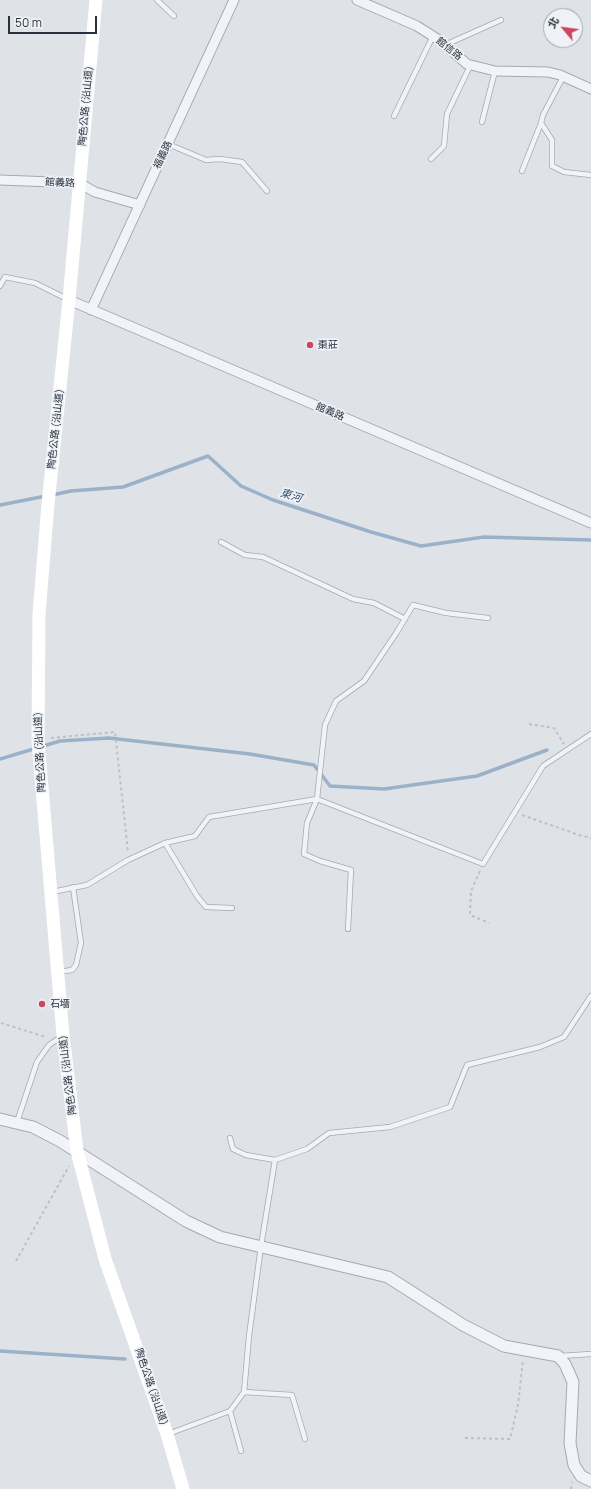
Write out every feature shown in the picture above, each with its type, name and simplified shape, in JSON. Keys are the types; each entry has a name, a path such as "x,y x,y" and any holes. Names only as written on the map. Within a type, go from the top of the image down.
{"main road":[{"name":"陶色公路 (沿山道)","path":"96,0 69,300 48,504 39,614 39,760 63,1035 77,1151 105,1259 167,1434 182,1489"}],"street":[{"name":"福義路","path":"91,310 234,0"},
{"name":"館信路","path":"357,0 417,26 445,45 467,64 495,70 548,72 591,89"},
{"name":"館義路","path":"0,180 79,184 95,192 140,205"},
{"name":"館義路","path":"69,300 591,523"},
{"path":"0,1119 33,1127 77,1151 186,1221 220,1236 388,1277 463,1325 504,1346 558,1356 565,1364 573,1382 570,1443 574,1465 582,1476 591,1481"}],"lane":[{"path":"157,0 174,16"},
{"path":"445,45 501,20"},
{"path":"394,116 433,36"},
{"path":"431,158 444,146 447,114 471,64"},
{"path":"482,122 495,70"},
{"path":"522,171 543,115 563,77"},
{"path":"541,123 552,140 552,166 564,172 591,175"},
{"path":"168,144 206,160 220,159 242,162 267,191"},
{"path":"0,286 5,277 35,283 69,300"},
{"path":"221,542 245,555 263,557 353,599 374,603 405,619"},
{"path":"348,929 352,870 320,861 304,854 307,822 317,799 325,725 336,701 364,681 413,606 446,613 488,618"},
{"path":"50,892 87,885 128,860 165,843 195,836 209,817 317,799 483,864 543,766 591,734"},
{"path":"165,843 197,896 206,906 232,908"},
{"path":"57,972 72,970 76,965 80,943 73,888"},
{"path":"230,1138 234,1149 246,1156 275,1160 307,1149 329,1133 390,1127 450,1107 467,1065 540,1047 564,1037 591,996"},
{"path":"17,1122 37,1062 49,1045 63,1035"},
{"path":"167,1434 230,1411 244,1392 249,1336 261,1246 275,1160"},
{"path":"558,1356 591,1354"},
{"path":"244,1392 292,1395 305,1440"},
{"path":"230,1411 241,1451"}],"path":[{"path":"529,724 554,728 568,750"},
{"path":"38,736 54,737 115,732 128,860"},
{"path":"515,812 578,835 591,838"},
{"path":"483,864 471,891 470,915 489,923"},
{"path":"1,1022 49,1038 63,1035"},
{"path":"16,1261 77,1151"},
{"path":"465,1438 510,1439 518,1405 524,1350"}],"waterway":[{"name":"東河","path":"52,495 71,491 123,487 208,456 241,486 273,500 371,532 421,546 484,537 591,540"},
{"name":"東河","path":"0,505 46,496"},
{"path":"0,759 60,741 109,738 250,754 314,765 330,786 384,789 477,776 547,750"},
{"path":"0,1351 125,1359"}],"place":[{"name":"棗莊","path":"310,345"},
{"name":"石墻","path":"42,1004"}]}
